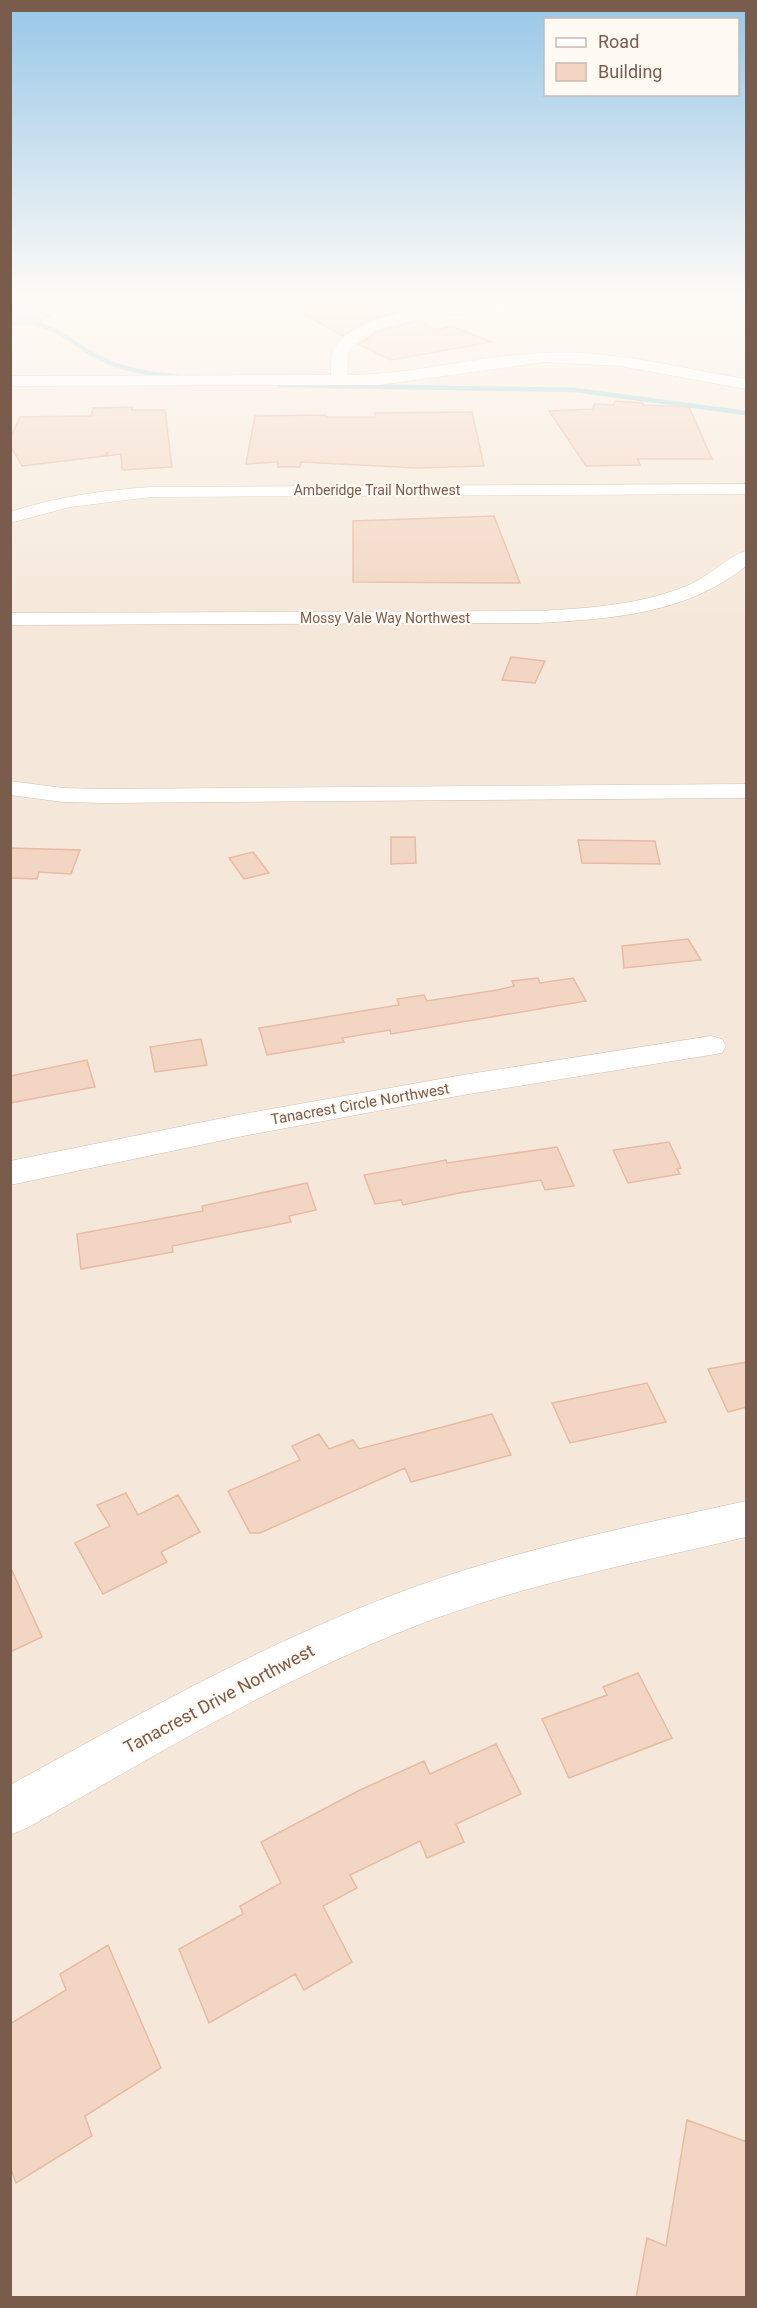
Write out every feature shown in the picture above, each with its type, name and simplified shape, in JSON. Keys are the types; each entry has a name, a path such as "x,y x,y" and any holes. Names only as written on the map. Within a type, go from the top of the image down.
{"street":[{"name":"Amberidge Trail Northwest","path":"10,518 64,502 172,491 747,489"},
{"name":"Mossy Vale Way Northwest","path":"10,619 587,615 671,600 726,575 747,557"},
{"path":"10,788 63,795 104,796 747,791"},
{"name":"Tanacrest Circle Northwest","path":"10,1173 335,1108 711,1046"},
{"name":"Tanacrest Drive Northwest","path":"10,1811 261,1673 365,1626 464,1589 587,1554 747,1519"}],"shaded area":[{"path":"11,403 746,403 746,2297 11,2297"}],"building":[{"path":"615,403 639,403 643,405 689,407 712,459 638,459 640,465 586,466 549,411 593,409 594,404 614,405"},
{"path":"132,407 132,410 165,410 172,467 122,470 121,454 107,456 108,452 105,456 22,466 10,445 10,439 20,417 91,416 93,408"},
{"path":"472,412 484,466 417,468 301,462 300,467 278,467 278,462 246,464 255,416 375,417 375,413"},
{"path":"494,516 520,583 353,582 353,521"},
{"path":"511,657 545,661 535,683 502,680"},
{"path":"391,837 415,837 416,863 391,864"},
{"path":"578,840 655,841 660,864 582,863"},
{"path":"10,848 80,850 71,874 39,872 37,879 10,878"},
{"path":"253,852 269,873 244,879 229,858"},
{"path":"688,939 701,960 624,968 622,946"},
{"path":"538,978 540,983 573,978 586,1001 391,1034 390,1030 342,1038 344,1042 267,1055 259,1028 399,1005 397,999 424,995 427,1001 497,990 514,986 512,981"},
{"path":"201,1039 207,1065 155,1072 150,1047"},
{"path":"87,1060 95,1087 10,1103 10,1076"},
{"path":"669,1142 681,1168 677,1169 680,1174 628,1183 613,1150"},
{"path":"557,1147 574,1186 545,1190 541,1180 459,1193 403,1205 401,1200 375,1204 364,1175 446,1160 447,1163"},
{"path":"307,1183 316,1210 289,1216 291,1222 172,1246 173,1252 81,1269 77,1234 203,1211 202,1206"},
{"path":"747,1362 747,1407 728,1412 708,1369"},
{"path":"647,1383 666,1422 570,1443 552,1403"},
{"path":"492,1414 511,1455 411,1482 405,1468 260,1533 250,1533 228,1491 300,1460 292,1446 319,1434 329,1449 353,1440 359,1449"},
{"path":"126,1493 138,1515 178,1495 200,1532 161,1552 167,1562 103,1594 75,1543 110,1526 97,1505"},
{"path":"10,1566 42,1637 10,1652"},
{"path":"638,1673 672,1738 569,1778 542,1719 607,1695 603,1687"},
{"path":"496,1744 521,1794 456,1824 464,1842 427,1858 420,1841 350,1875 357,1888 323,1906 352,1962 304,1990 295,1974 209,2023 179,1949 243,1914 240,1906 281,1883 261,1842 360,1790 424,1761 430,1774"},
{"path":"108,1945 161,2068 85,2116 92,2136 16,2183 10,2167 10,2024 66,1990 60,1974"},
{"path":"687,2120 747,2142 747,2298 636,2298 647,2238 666,2246"}],"waterway":[{"path":"669,403 746,413"}]}
